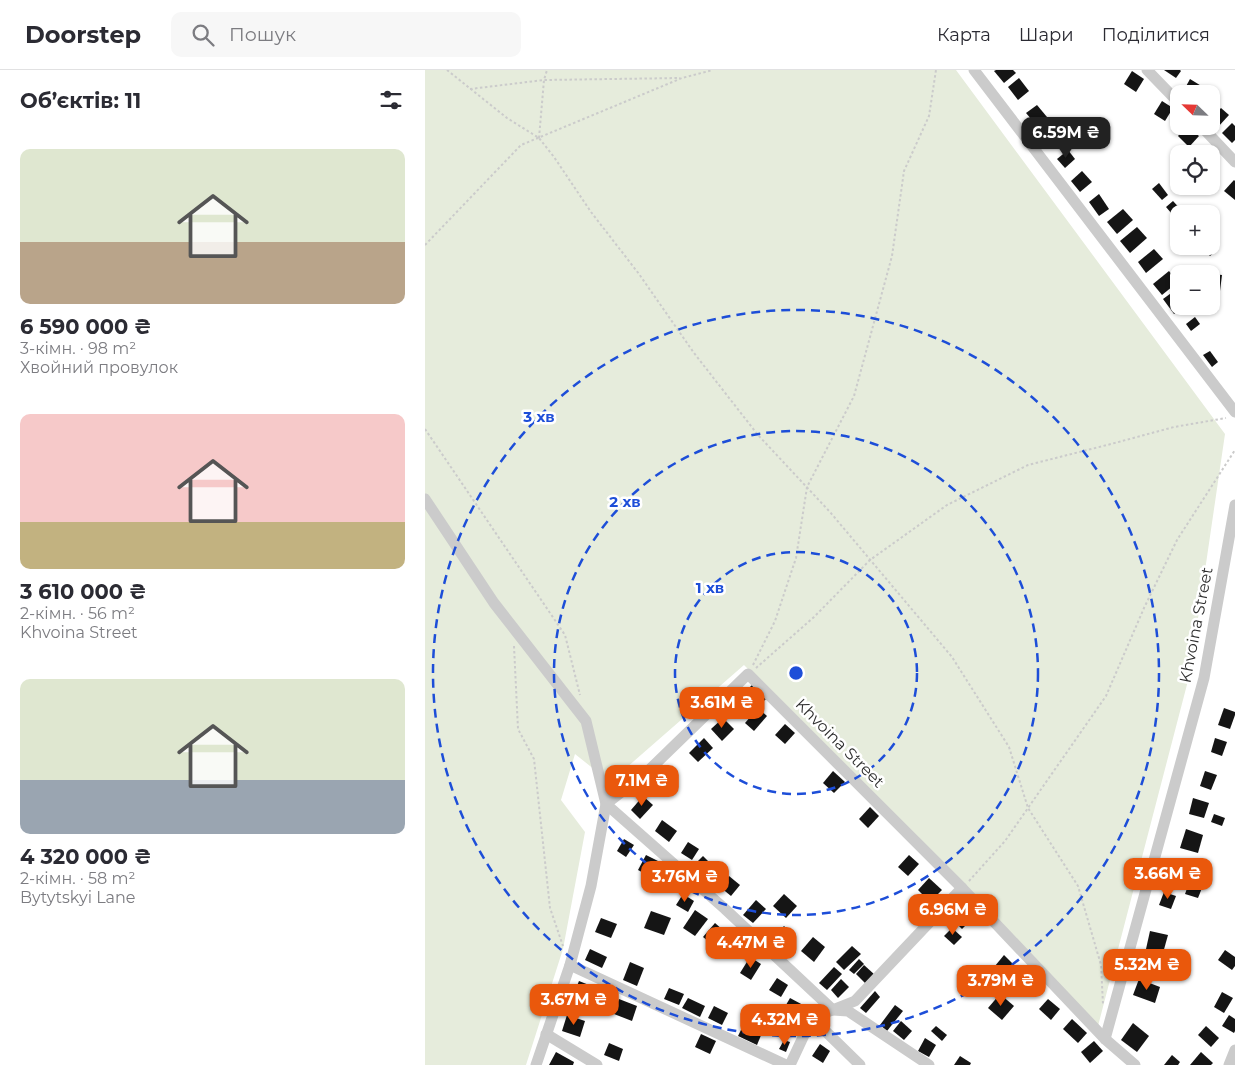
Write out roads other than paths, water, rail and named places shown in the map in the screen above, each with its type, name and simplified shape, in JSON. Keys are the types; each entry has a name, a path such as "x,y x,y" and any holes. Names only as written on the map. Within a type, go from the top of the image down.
{"street":[{"path":"974,70 1231,415"},
{"path":"1147,70 1170,94"},
{"path":"1210,135 1235,162"},
{"path":"425,499 494,603 586,721 606,804 591,886 570,965 536,1065"},
{"name":"Khvoina Street","path":"1105,1039 1204,678 1235,505"},
{"name":"Khvoina Street","path":"606,804 646,773 748,674 962,888 1105,1039 1135,1065"},
{"path":"606,804 725,909 833,1010 847,1011 929,1065"},
{"path":"570,965 788,1065 812,1018 855,1001 962,888"},
{"path":"812,1018 860,1065"},
{"path":"546,1034 597,1065"},
{"path":"1229,1065 1235,1050"}]}
